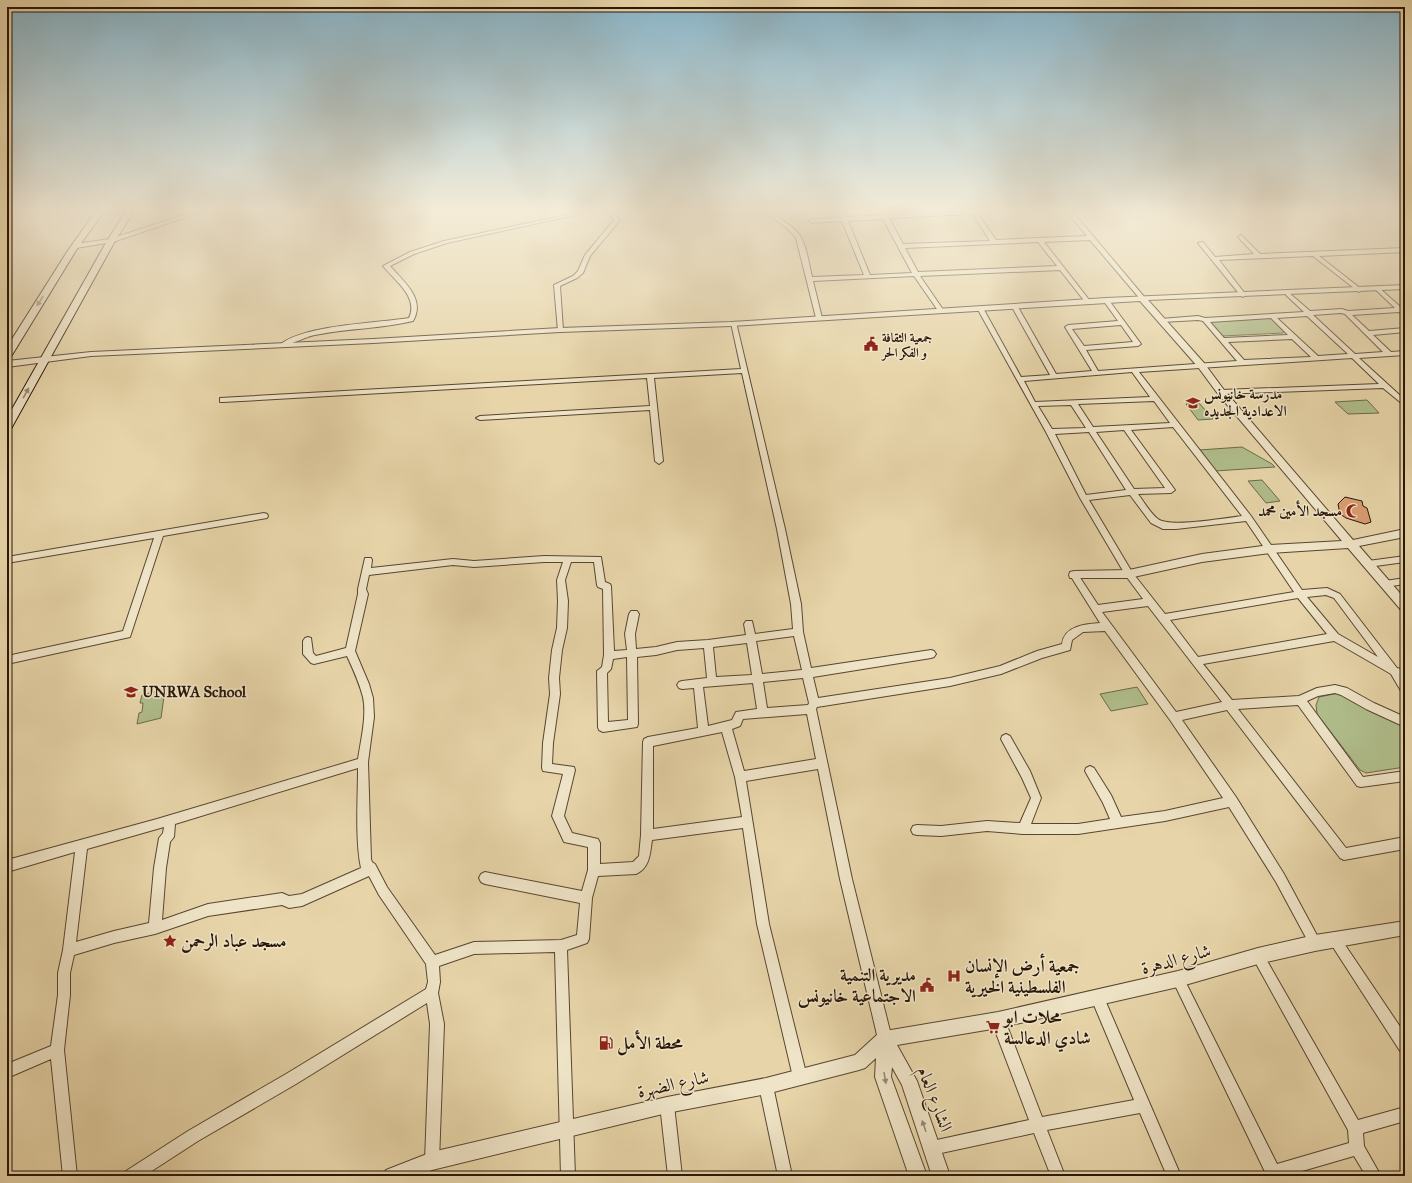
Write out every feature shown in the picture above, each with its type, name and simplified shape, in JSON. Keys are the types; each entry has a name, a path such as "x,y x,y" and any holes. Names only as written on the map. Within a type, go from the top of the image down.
{"main road":[{"path":"7,355 63,266"},
{"path":"7,427 97,266"}],"street":[{"path":"283,345 290,340 314,332 411,320 415,315 416,308 414,300 386,266"},
{"path":"560,330 557,285 575,277 581,272 584,266"},
{"path":"806,266 819,318"},
{"path":"864,266 868,277"},
{"path":"912,266 941,311"},
{"path":"1116,266 1405,607"},
{"path":"1219,266 1243,295"},
{"path":"1329,266 1358,290"},
{"path":"809,279 1062,268 1088,302"},
{"path":"7,364 45,358 91,354 560,330 734,324 1106,300 1288,294 1405,287"},
{"path":"1378,289 1402,312"},
{"path":"1288,294 1405,404"},
{"path":"1082,348 1138,344 1106,300"},
{"path":"1015,307 1054,376"},
{"path":"980,308 1050,432 1084,498 1129,574 1344,854 1405,843"},
{"path":"1162,320 1198,318 1205,320 1342,311 1347,313 1402,312"},
{"path":"1347,313 1389,354"},
{"path":"1272,316 1317,359"},
{"path":"1205,320 1243,363"},
{"path":"1096,372 1068,327 1122,323"},
{"path":"734,324 781,528 796,604 798,632 846,879 885,1039 883,1077 918,1176"},
{"path":"1367,333 1405,330"},
{"path":"1223,340 1294,336"},
{"path":"1019,379 1201,365 1405,354"},
{"path":"1134,370 1248,518 1300,594 1335,637 1394,671 1405,674"},
{"path":"223,400 741,371"},
{"path":"650,376 660,461"},
{"path":"1221,392 1385,386"},
{"path":"1033,404 1155,399"},
{"path":"1073,403 1132,492 1154,521 1163,526 1248,518"},
{"path":"480,418 653,408"},
{"path":"1050,432 1175,425"},
{"path":"1084,498 1132,492 1171,490 1126,428"},
{"path":"7,560 264,516"},
{"path":"1074,575 1129,574 1202,558 1270,549 1351,544 1405,533"},
{"path":"7,660 127,634 160,534"},
{"path":"366,572 453,562 474,564 568,559 598,559 601,585 607,586 609,656 606,670 602,671 603,727 633,724 632,654 630,634 634,614"},
{"path":"432,962 474,948 561,946 583,939 586,898 594,870 594,843 568,838 558,816 570,770 547,768 548,743 555,694 554,678 556,650 562,628 563,601 561,580 568,559"},
{"path":"1368,564 1405,559"},
{"path":"368,560 350,651 364,684 368,698 369,717 363,762 365,859 368,871"},
{"path":"1074,575 1107,627 1174,717 1232,801 1280,878 1315,943"},
{"path":"1385,584 1405,581"},
{"path":"1162,618 1300,594 1326,591 1337,596 1394,671 1405,688"},
{"path":"1095,609 1150,602"},
{"path":"749,624 763,713"},
{"path":"594,870 636,868 644,859 647,835 648,742 726,727 736,723 740,715 812,706 950,682 1001,670 1040,654 1067,647 1066,643 1068,637 1078,629 1107,627"},
{"path":"609,656 656,652 677,646 708,644 798,632"},
{"path":"1196,661 1335,637"},
{"path":"308,641 308,654 314,660 350,651"},
{"path":"708,644 712,682"},
{"path":"682,686 757,679 864,666 931,654"},
{"path":"698,684 704,731"},
{"path":"1174,717 1229,705 1300,700 1316,692 1335,689 1343,691 1370,706 1405,722"},
{"path":"1300,700 1361,782 1405,776"},
{"path":"726,727 740,777 763,924 800,1077"},
{"path":"1006,739 1026,774 1036,798 1023,829"},
{"path":"7,866 170,820 363,762"},
{"path":"740,777 823,763"},
{"path":"1090,771 1107,800 1118,823"},
{"path":"917,830 940,831 987,826 1023,829 1078,829 1166,816 1232,801"},
{"path":"155,928 160,868 165,838 168,837 170,820"},
{"path":"647,835 748,822"},
{"path":"70,1176 57,1050 64,995 64,973 69,950 82,845"},
{"path":"69,950 114,937 155,928 208,910 282,899 289,902 302,900 368,871 371,868 383,891 432,962 434,982 432,993 437,1024 432,1162"},
{"path":"485,878 586,898"},
{"name":"شارع الدهرة","path":"885,1039 998,1020 1178,980 1258,956 1315,943 1405,928"},
{"path":"1335,940 1405,1046"},
{"path":"561,946 568,1176"},
{"path":"1258,956 1355,1128 1357,1148 1374,1176"},
{"path":"1178,980 1274,1174 1357,1148"},
{"path":"131,1176 193,1136 291,1079 432,993"},
{"path":"1097,998 1174,1176"},
{"path":"998,1020 1058,1176"},
{"name":"شارع الضهرة","path":"392,1176 432,1162 566,1128 667,1105 766,1086 859,1062 885,1039"},
{"name":"الشارع العام","path":"885,1039 909,1081 941,1176"},
{"path":"7,1071 57,1050"},
{"path":"766,1086 785,1176"},
{"path":"667,1105 675,1176"},
{"path":"932,1148 1038,1124 1143,1106"},
{"path":"1355,1128 1405,1114"}],"green space":[{"path":"1271,318 1285,331 1283,333 1222,336 1208,322"},
{"path":"1367,400 1379,413 1348,414 1335,402"},
{"path":"1186,404 1200,404 1213,419 1198,420"},
{"path":"1242,447 1275,467 1215,471 1199,450"},
{"path":"1262,480 1280,501 1266,503 1248,481"},
{"path":"1137,687 1148,704 1111,711 1100,694"},
{"path":"165,689 161,718 137,724 139,713 142,712 143,703 140,703 142,695"},
{"path":"1339,693 1373,712 1405,727 1405,767 1366,773 1360,770 1317,714 1316,705 1319,697"}],"building":[{"name":"مسجد الأمين محمد","path":"1345,497 1362,501 1363,506 1367,508 1371,522 1365,524 1346,518 1340,514 1338,504"}],"place":[{"name":"جمعية الثقافة و الفكر الحر","path":"871,344"},
{"name":"مدرسة خانيونس الاعدادية الجديده","path":"1193,403"},
{"name":"مسجد الأمين محمد","path":"1353,511"},
{"name":"UNRWA School","path":"131,692"},
{"name":"مسجد عباد الرحمن","path":"170,941"},
{"name":"جمعية أرض الإنسان الفلسطينية الخيرية","path":"954,976"},
{"name":"مديرية التنمية الاجتماعية خانيونس","path":"927,985"},
{"name":"محلات ابو شادي الدعالسة","path":"993,1027"},
{"name":"محطة الأمل","path":"606,1043"}]}
